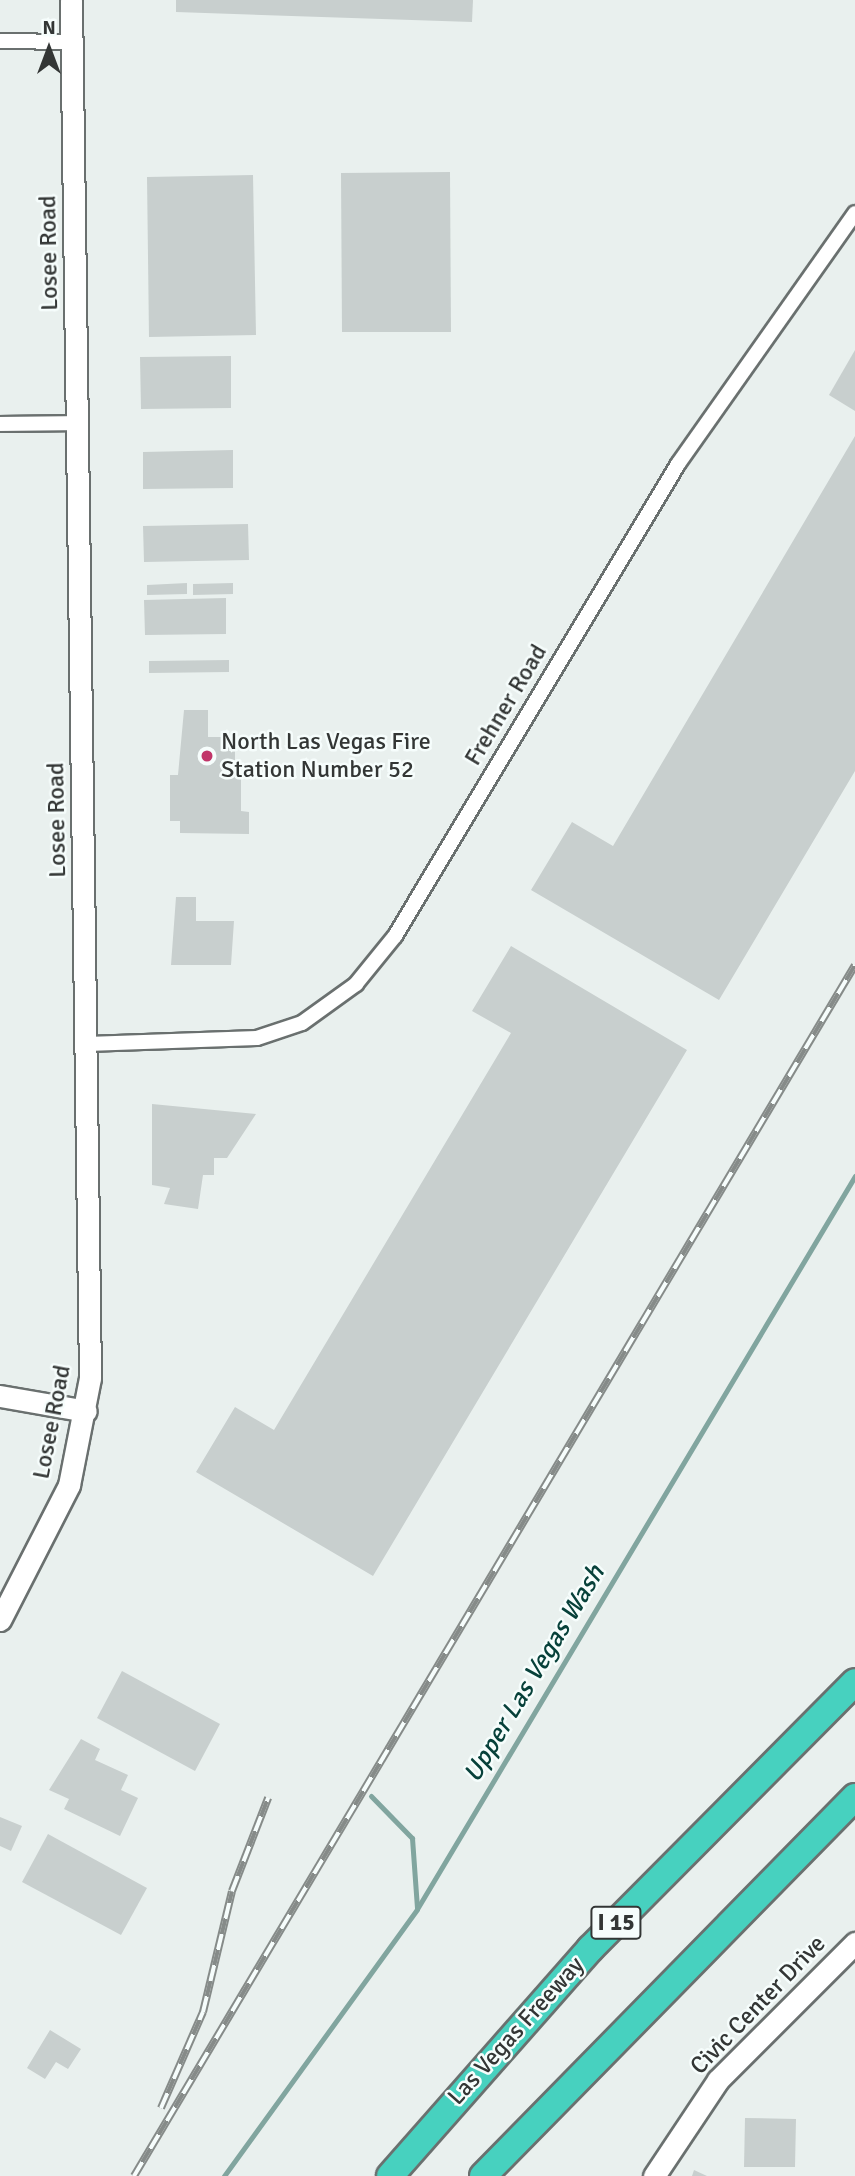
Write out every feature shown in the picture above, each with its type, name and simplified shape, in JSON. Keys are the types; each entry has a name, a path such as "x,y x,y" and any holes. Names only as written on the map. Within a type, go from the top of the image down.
{"highway":[{"name":"Las Vegas Freeway","path":"390,2176 590,1949 855,1682"},
{"path":"483,2176 855,1797"}],"main road":[{"name":"Losee Road","path":"0,1620 55,1519 86,1411 87,1044 71,0"},
{"path":"0,1396 86,1411"},
{"name":"Civic Center Drive","path":"654,2176 718,2080 855,1943"}],"street":[{"path":"0,41 72,42"},
{"name":"Frehner Road","path":"87,1044 257,1038 321,1013 365,975 395,936 678,464 855,213"},
{"path":"0,424 78,423"}],"building":[{"path":"176,0 473,0 472,22 176,12"},
{"path":"450,172 451,332 342,332 341,173"},
{"path":"253,175 256,335 149,337 147,177"},
{"path":"855,350 855,411 829,395"},
{"path":"231,356 231,408 141,409 140,357"},
{"path":"855,436 855,771 719,1000 531,890 572,822 613,846"},
{"path":"233,450 233,488 143,489 143,452"},
{"path":"248,524 249,560 144,562 143,526"},
{"path":"187,583 187,594 147,595 147,585"},
{"path":"233,583 233,594 193,595 193,584"},
{"path":"226,598 226,634 145,635 144,600"},
{"path":"229,660 229,672 149,673 149,661"},
{"name":"North Las Vegas Fire Station Number 52","path":"184,710 208,710 208,737 235,737 235,774 241,774 241,811 249,812 249,834 180,833 180,821 170,821 170,775 178,775"},
{"path":"176,897 196,897 196,921 234,921 231,965 171,965"},
{"path":"511,946 687,1050 373,1576 196,1472 235,1407 274,1430 511,1033 472,1011"},
{"path":"152,1104 256,1114 227,1158 214,1158 214,1175 203,1175 198,1209 164,1204 170,1188 152,1185"},
{"path":"122,1671 220,1724 195,1771 97,1718"},
{"path":"81,1739 100,1749 95,1760 128,1775 121,1790 138,1798 120,1836 64,1809 69,1799 49,1790"},
{"path":"0,1817 22,1826 11,1851 0,1846"},
{"path":"48,1834 147,1888 121,1935 22,1882"},
{"path":"50,2030 81,2049 68,2069 56,2062 45,2079 27,2068"},
{"path":"745,2118 796,2119 795,2167 744,2167"},
{"path":"694,2170 707,2176 692,2176"}],"waterway":[{"name":"Upper Las Vegas Wash","path":"224,2176 417,1909 855,1176"},
{"path":"371,1796 412,1838 417,1908"}],"railway":[{"path":"134,2176 855,965"},
{"path":"161,2108 203,2012 232,1891 268,1798"}],"place":[{"name":"North Las Vegas Fire Station Number 52","path":"207,756"}]}
